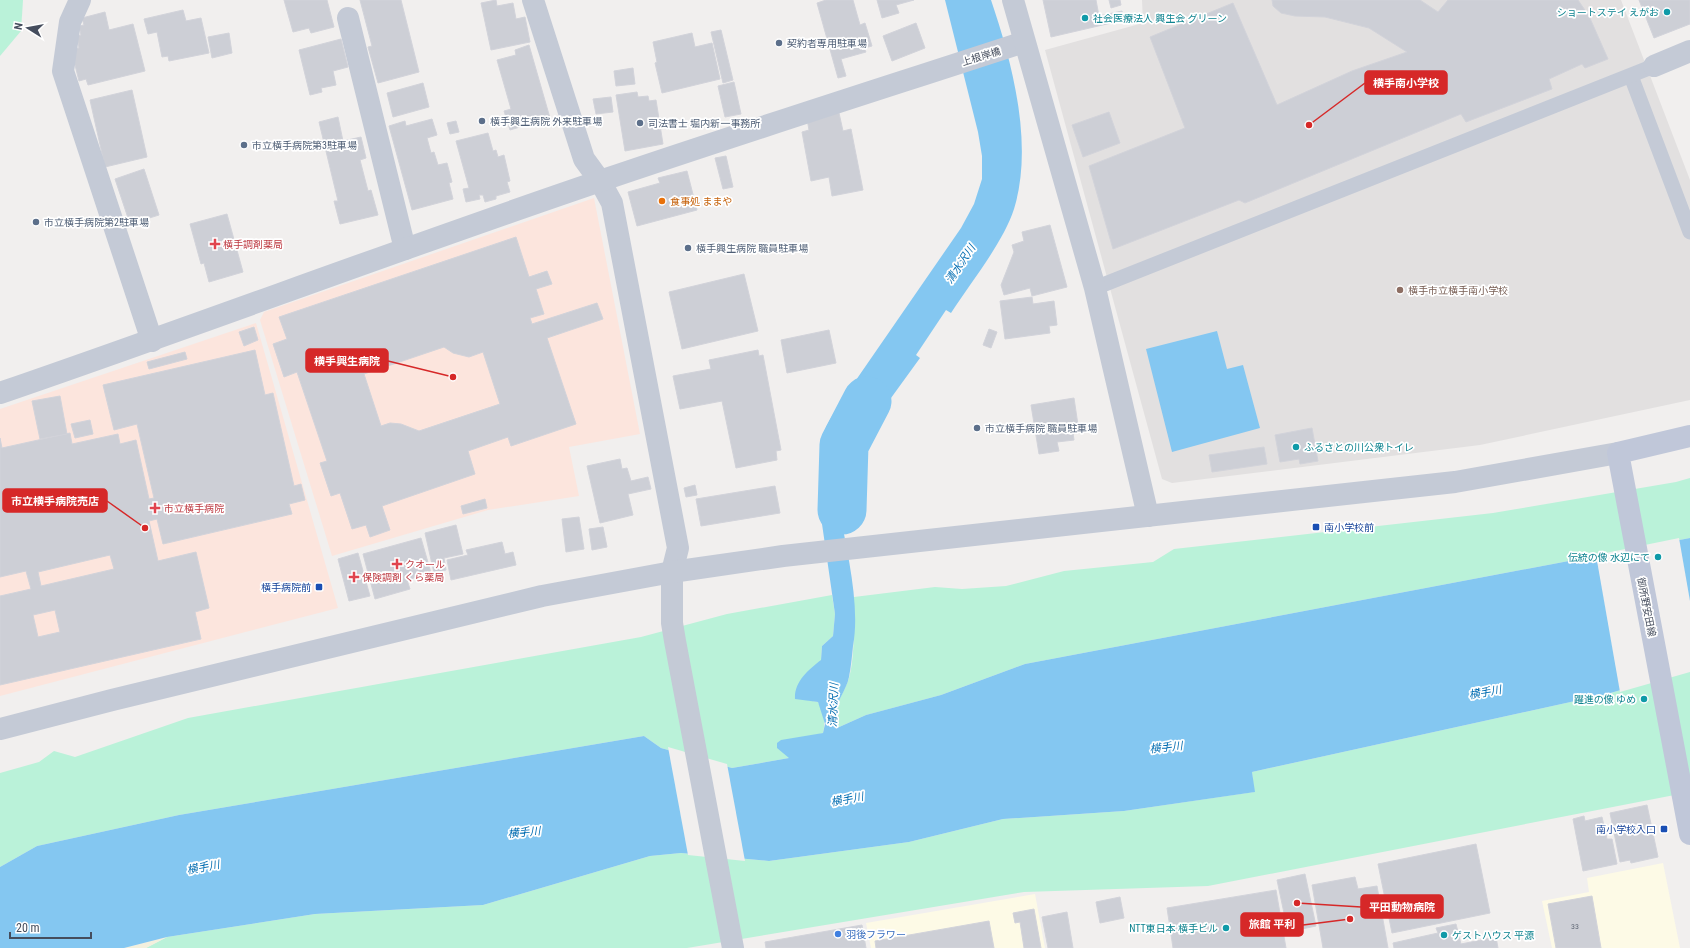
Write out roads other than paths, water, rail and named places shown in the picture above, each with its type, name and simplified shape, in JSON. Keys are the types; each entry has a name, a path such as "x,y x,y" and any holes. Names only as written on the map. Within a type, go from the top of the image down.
{"main road":[{"path":"1618,453 1690,436"},
{"name":"御所野安田線","path":"1618,453 1690,834"}],"street":[{"path":"80,0 70,22 63,71 152,341"},
{"path":"533,0 584,159 600,181 612,203 678,548 672,572 672,623 721,884 730,948"},
{"path":"1013,0 1017,44 1095,288 1148,516"},
{"path":"348,18 405,249"},
{"name":"上根岸橋","path":"0,393 152,341 405,249 600,181 952,64 1017,44"},
{"path":"1654,66 1690,51"},
{"path":"0,729 112,700 542,596 672,572 783,556 1456,482 1618,453"}],"lane":[{"path":"1095,288 1654,66"},
{"path":"1631,76 1690,232"}],"water":[{"name":"横手川","path":"945,0 991,0 1013,76 1018,103 1022,158 1020,184 1009,222 995,249 951,313 946,310 916,355 920,358 854,449 848,464 835,463 832,486 837,498 848,553 854,592 855,611 855,629 849,677 836,709 835,722 837,728 866,715 941,695 1025,664 1690,538 1690,670 1607,694 1252,772 1255,792 1124,811 1003,819 909,842 769,861 681,853 650,856 483,905 315,914 167,937 124,948 0,948 0,867 37,846 179,815 644,736 661,748 732,768 789,758 777,748 777,743 781,740 823,733 825,724 818,702 795,699 795,693 799,682 811,668 821,660 822,646 833,636 835,614 821,517 821,452 826,427 836,409 961,228 974,204 982,179 982,156 978,132"},
{"path":"1217,331 1227,369 1243,365 1260,428 1172,452 1146,349"}],"waterway":[{"name":"清水沢川","path":"842,510 844,445 867,401"}],"place":[{"name":"ショートステイ えがお","path":"1667,12"},
{"name":"社会医療法人 興生会 グリーン","path":"1085,18"},
{"name":"契約者専用駐車場","path":"779,43"},
{"name":"横手興生病院 外来駐車場","path":"482,121"},
{"name":"司法書士 堀内新一事務所","path":"640,123"},
{"name":"横手南小学校","path":"1309,125"},
{"name":"市立横手病院第3駐車場","path":"244,145"},
{"name":"食事処 ままや","path":"662,201"},
{"name":"市立横手病院第2駐車場","path":"36,222"},
{"name":"横手調剤薬局","path":"215,244"},
{"name":"横手興生病院 職員駐車場","path":"688,248"},
{"name":"横手市立横手南小学校","path":"1400,290"},
{"name":"横手興生病院","path":"453,377"},
{"name":"市立横手病院 職員駐車場","path":"977,428"},
{"name":"ふるさとの川公衆トイレ","path":"1296,447"},
{"name":"市立横手病院","path":"155,508"},
{"name":"南小学校前","path":"1316,527"},
{"name":"市立横手病院売店","path":"145,528"},
{"name":"伝統の像 水辺にて","path":"1658,557"},
{"name":"クオール","path":"397,564"},
{"name":"保険調剤 くら薬局","path":"354,577"},
{"name":"横手病院前","path":"319,587"},
{"name":"躍進の像 ゆめ","path":"1644,699"},
{"name":"南小学校入口","path":"1664,829"},
{"name":"平田動物病院","path":"1297,903"},
{"name":"旅館 平利","path":"1350,919"},
{"name":"NTT東日本 横手ビル","path":"1226,928"},
{"name":"羽後フラワー","path":"838,934"},
{"name":"ゲストハウス 平源","path":"1444,935"}]}
